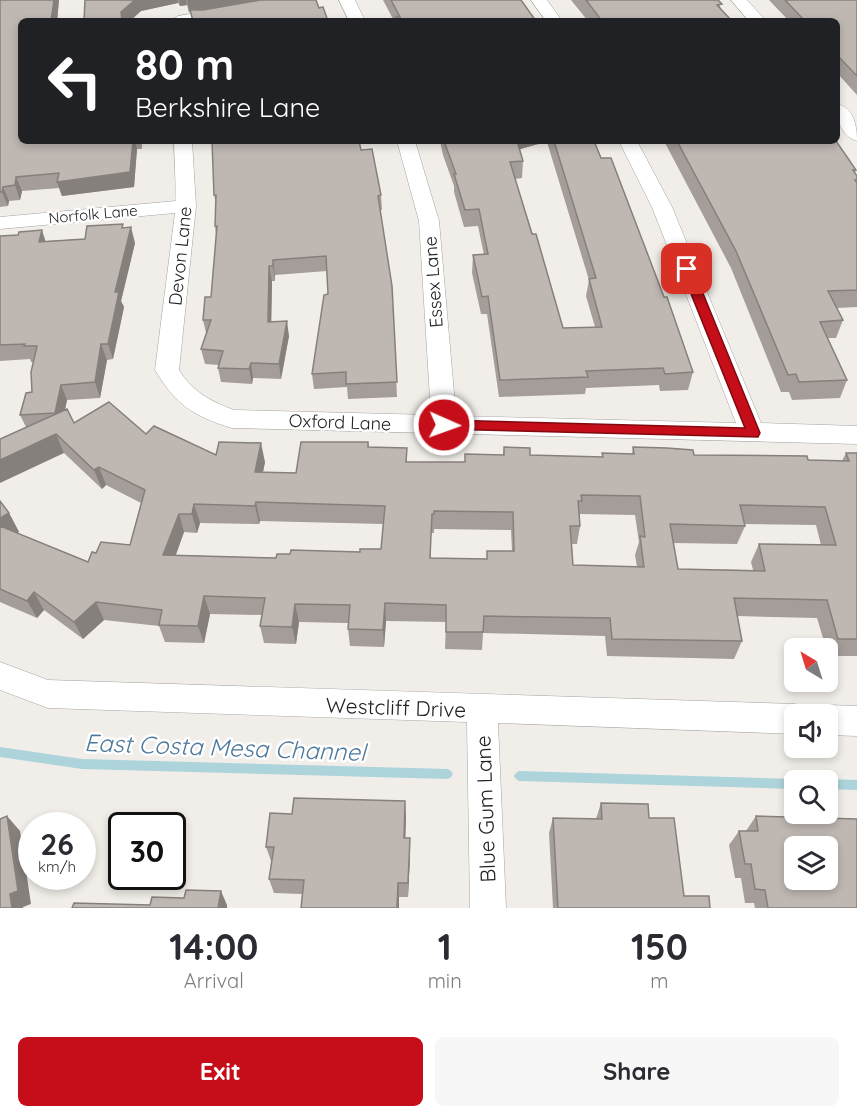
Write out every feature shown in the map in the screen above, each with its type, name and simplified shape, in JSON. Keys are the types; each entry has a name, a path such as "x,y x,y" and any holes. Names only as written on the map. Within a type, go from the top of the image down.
{"street":[{"path":"347,0 356,18"},
{"path":"539,0 552,18"},
{"path":"739,0 755,18"},
{"path":"196,18 245,10"},
{"path":"840,113 857,135"},
{"name":"Devon Lane","path":"167,370 186,206 183,144"},
{"name":"Essex Lane","path":"407,144 429,221 444,425"},
{"path":"630,144 662,207 753,433"},
{"name":"Norfolk Lane","path":"0,223 186,206"},
{"name":"Oxford Lane","path":"167,370 181,394 199,406 232,419 857,435"},
{"name":"Westcliff Drive","path":"0,676 48,694 784,719"},
{"name":"Blue Gum Lane","path":"482,710 488,908"},
{"path":"838,720 857,721"}],"building":[{"path":"0,0 54,0 51,18 18,18 18,144 133,144 130,172 57,182 59,173 16,177 15,185 3,187 0,192"},
{"path":"85,0 135,0 121,12 122,18 84,18"},
{"path":"261,0 316,0 319,8 323,7 327,18 192,18 190,10 203,10"},
{"path":"391,0 521,0 534,18 396,17 400,17"},
{"path":"586,0 718,0 722,4 717,5 729,18 600,18"},
{"path":"785,0 857,0 857,76 840,58 840,18 802,18"},
{"path":"212,144 360,144 361,150 372,149 381,195 378,196 392,286 397,382 346,384 346,372 312,374 324,295 328,294 326,256 273,260 273,266 269,266 268,322 287,321 279,364 251,363 249,369 218,368 223,351 201,349 211,320 203,320 205,297 211,297 217,226 215,226 216,195 214,195"},
{"path":"445,144 518,144 523,161 510,162 532,234 536,234 563,328 602,327 589,279 596,278 555,144 595,144 601,158 611,158 664,297 667,297 693,372 665,374 663,368 586,371 588,377 500,380 488,296 482,297 473,255 488,254 479,209 465,210 454,174 456,174"},
{"path":"679,144 838,144 856,170 853,170 857,176 855,180 857,183 857,290 828,291 843,320 820,322 847,380 799,382 796,374 788,375 736,251"},
{"path":"123,224 122,228 131,227 115,292 119,292 108,344 101,344 95,382 61,385 55,413 20,415 26,393 32,392 31,372 37,346 0,345 0,236 42,230 39,242 85,239 87,226"},
{"path":"109,402 146,434 154,426 216,455 219,442 261,443 255,472 296,473 301,442 368,442 368,447 407,448 406,462 465,462 465,454 504,455 504,447 530,448 530,455 603,457 602,453 634,454 633,447 693,450 694,455 807,456 808,460 849,461 846,453 857,453 857,639 838,639 827,600 734,598 742,641 612,639 610,618 484,616 483,632 446,632 446,605 385,603 383,630 348,629 350,605 295,604 292,627 260,626 265,598 204,596 198,626 159,625 162,610 96,602 74,622 34,592 27,601 0,589 0,526 88,562 92,552 96,553 101,542 130,545 145,490 99,467 94,470 56,434 0,460 0,439 67,409 74,423","holes":["581,495 640,496 645,537 640,536 644,567 573,565 570,526 580,526 578,501 582,501","256,502 385,506 381,549 360,549 360,552 291,550 290,554 277,554 276,558 163,555 179,514 192,514 194,504 255,506","740,505 825,507 836,545 759,544 765,571 678,569 670,524 745,526","434,511 513,512 514,551 487,551 487,559 430,558"]},
{"path":"0,501 9,513 0,518"},
{"path":"294,798 405,801 404,838 410,838 408,883 398,883 397,908 301,908 304,880 269,879 274,847 266,847 270,813 292,814"},
{"path":"601,803 648,804 649,818 674,818 684,896 709,896 710,908 558,908 553,818 602,819"},
{"path":"7,816 18,891 10,894 12,908 0,908 0,819"},
{"path":"756,816 784,817 784,824 838,824 838,818 857,819 857,908 768,908 765,890 755,889 751,864 745,864 739,831 758,831"},
{"path":"186,890 221,891 218,908 72,908 74,903 150,905 152,897 184,898"}],"waterway":[{"name":"East Costa Mesa Channel","path":"0,752 82,764 448,774"},
{"name":"East Costa Mesa Channel","path":"519,776 784,784"},
{"name":"East Costa Mesa Channel","path":"838,784 857,785"}],"route":[{"path":"444,425 753,433 687,269"}]}
